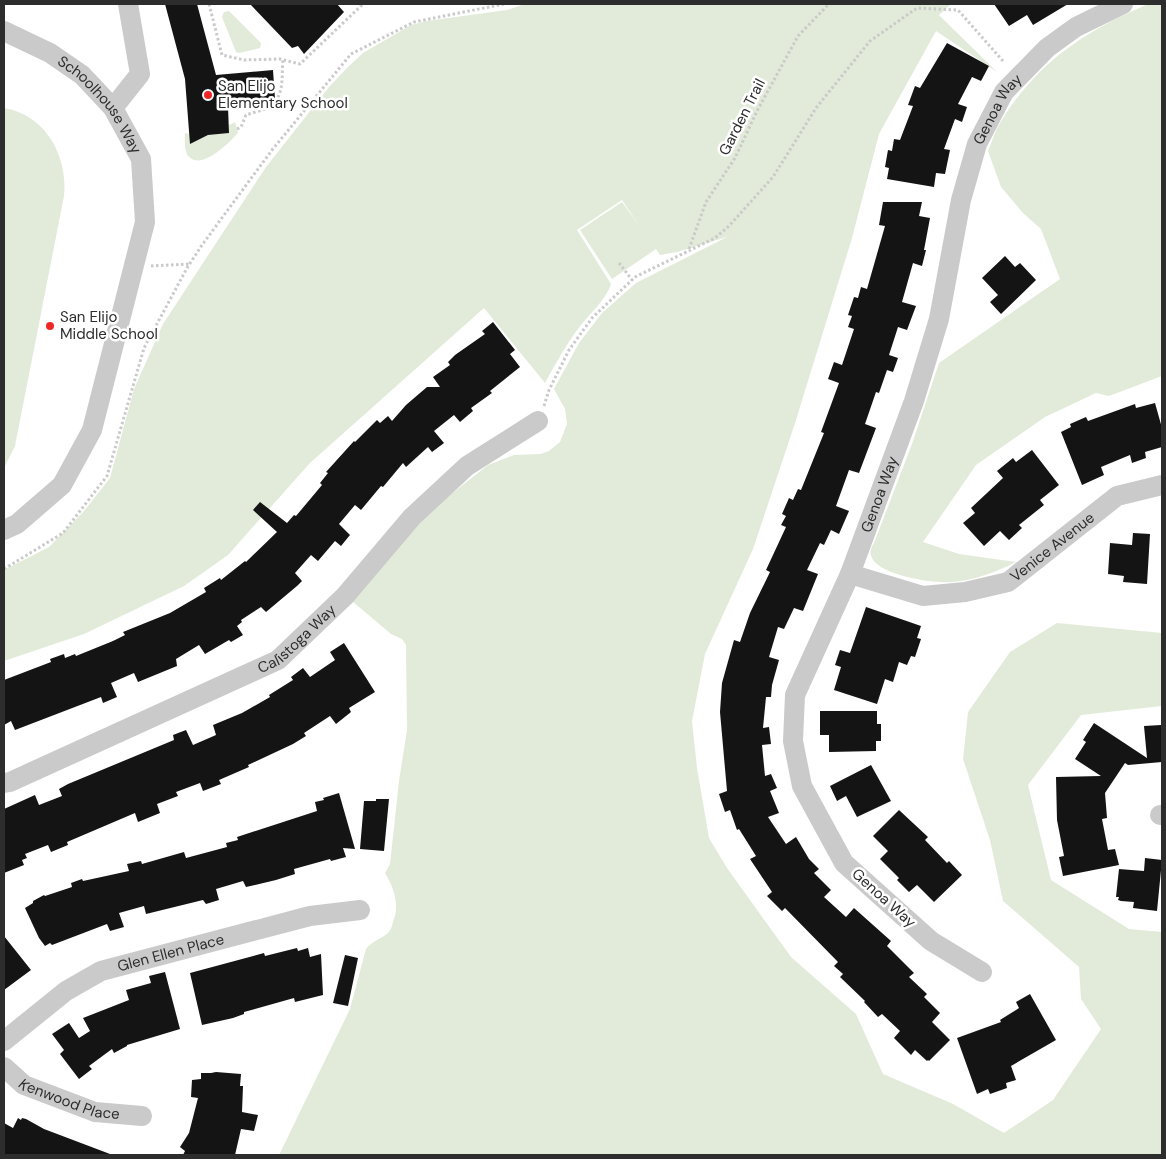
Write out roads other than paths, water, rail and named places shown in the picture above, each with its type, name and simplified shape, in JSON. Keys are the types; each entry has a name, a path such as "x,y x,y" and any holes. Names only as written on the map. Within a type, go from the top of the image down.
{"street":[{"path":"113,108 140,74 128,4"},
{"name":"Genoa Way","path":"982,972 931,941 844,862 802,786 793,741 795,696 850,574 912,409 940,320 961,200 977,144 1004,92 1047,48 1076,27 1123,4"},
{"name":"Schoolhouse Way","path":"4,31 50,53 82,74 113,108 141,159 145,222 92,430 62,485 17,524 4,530"},
{"name":"Calistoga Way","path":"4,783 10,782 278,660 345,596 412,517 467,466 538,421"},
{"name":"Venice Avenue","path":"850,574 923,596 966,592 1008,582 1117,496 1162,486"},
{"name":"Glen Ellen Place","path":"4,1041 66,991 101,971 310,916 360,910"},
{"name":"Kenwood Place","path":"4,1067 24,1085 95,1112 142,1116"}],"place":[{"name":"San Elijo Elementary School","path":"208,95"},
{"name":"San Elijo Middle School","path":"50,326"}]}
